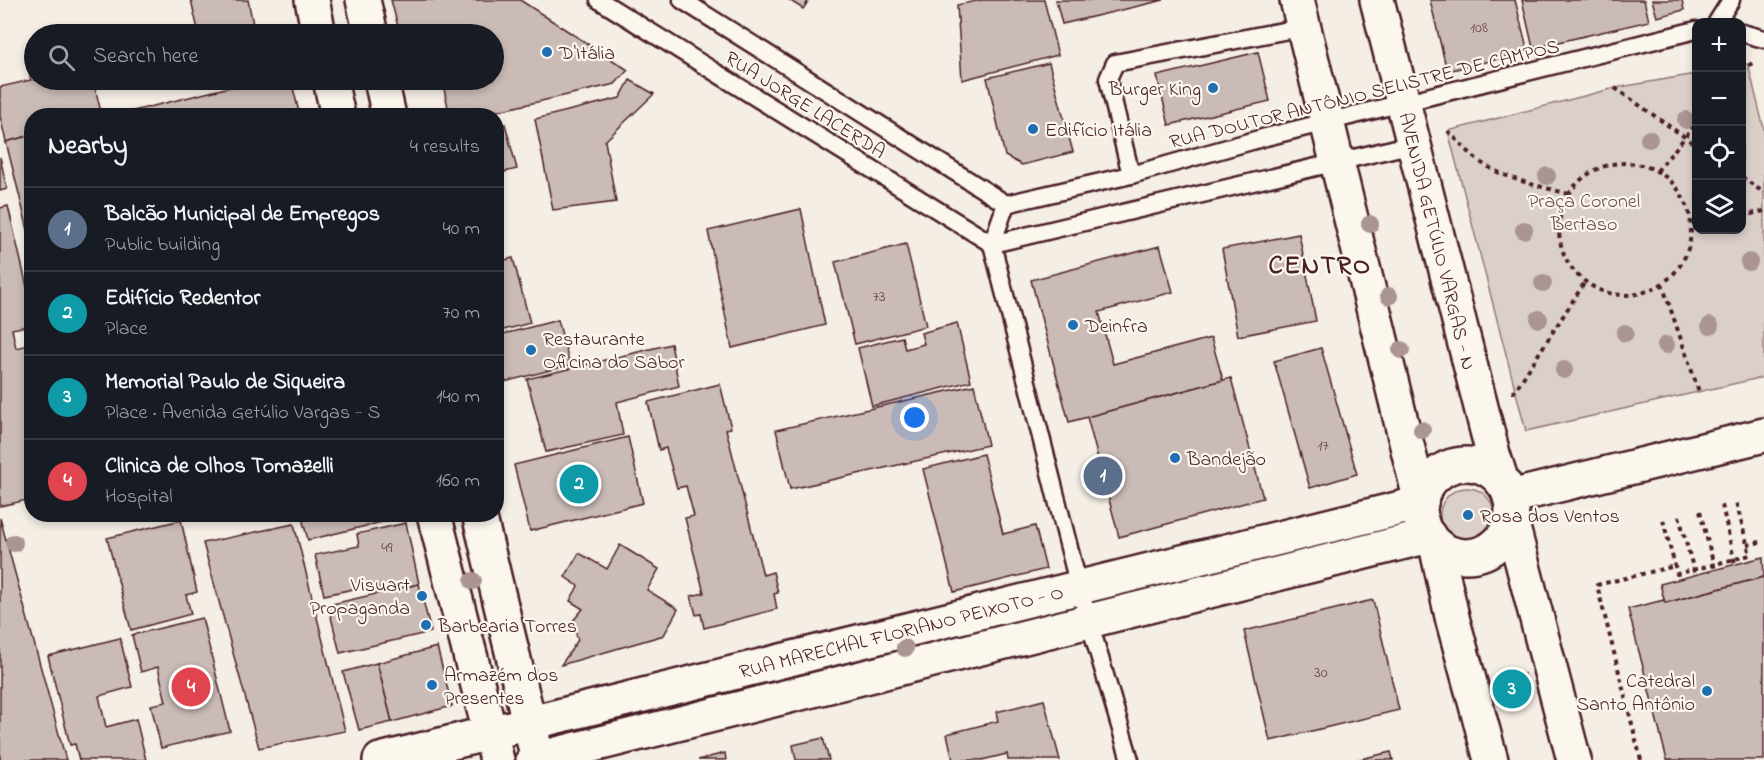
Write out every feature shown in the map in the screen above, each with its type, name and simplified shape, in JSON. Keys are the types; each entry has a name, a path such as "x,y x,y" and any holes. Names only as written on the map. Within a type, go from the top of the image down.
{"street":[{"path":"312,0 317,24"},
{"path":"363,0 368,24"},
{"name":"AVENIDA GETÚLIO VARGAS - N","path":"1377,0 1402,104 1493,454 1508,500 1574,760"},
{"path":"1300,13 1421,502 1421,519 1432,541 1491,760"},
{"path":"332,90 336,108"},
{"path":"383,90 387,108"},
{"path":"1508,500 1764,435"},
{"path":"1421,502 1426,488 1436,476 1448,468 1462,465 1478,466 1491,472 1508,500 1500,541 1491,549 1480,554 1457,555 1446,551 1432,541"},
{"name":"RUA MARECHAL FLORIANO PEIXOTO - O","path":"381,760 493,746 528,724 1421,502"},
{"path":"436,522 493,746"},
{"path":"482,522 537,760"},
{"name":"RUA MARECHAL FLORIANO PEIXOTO - O","path":"537,760 1089,621 1432,541"}],"lane":[{"name":"RUA JORGE LACERDA","path":"599,0 992,244"},
{"name":"RUA JORGE LACERDA","path":"682,0 1006,204"},
{"path":"1720,18 1731,0"},
{"path":"1131,175 1108,79 1115,63 1300,13"},
{"name":"RUA DOUTOR ANTÔNIO SELISTRE DE CAMPOS","path":"1006,204 1131,175 1327,121 1692,31"},
{"path":"1746,34 1764,39"},
{"path":"992,244 1413,144"},
{"path":"1006,204 992,244 1079,587 1130,760"}],"path":[{"path":"1615,88 1692,142"},
{"path":"1658,171 1694,126"},
{"path":"1448,131 1481,162 1525,181 1569,194"},
{"path":"1692,220 1687,205 1675,186 1658,171 1634,163 1608,165 1586,176 1569,194 1561,212 1558,232 1562,250 1572,268 1585,282 1603,291 1623,295 1644,292 1662,284 1678,269 1688,249 1692,234"},
{"path":"1746,180 1764,193"},
{"path":"1746,215 1764,211"},
{"path":"1480,403 1514,392 1585,282"},
{"path":"1662,284 1699,392"},
{"path":"1663,520 1677,574 1714,567 1750,555 1736,502"},
{"path":"1722,505 1734,562"},
{"path":"1700,511 1714,567"},
{"path":"1679,516 1695,575"},
{"path":"1747,545 1764,541"},
{"path":"1641,760 1598,585 1675,566"}],"green space":[{"name":"Praça Coronel Bertaso","path":"1746,64 1748,64 1764,129 1764,377 1526,431 1448,131 1615,88 1692,75 1692,234 1746,234"},
{"path":"1467,488 1477,490 1486,496 1492,505 1494,515 1492,525 1486,534 1477,540 1467,542 1457,540 1448,534 1442,525 1440,515 1442,505 1448,496 1457,490"}],"building":[{"path":"191,0 248,0 253,24 197,24"},
{"name":"D'Itália","path":"391,0 520,0 628,70 615,84 504,110 448,108 444,90 504,90 504,24 397,24"},
{"path":"789,0 809,0 803,9"},
{"path":"981,0 1044,0 1058,55 962,80 957,5"},
{"path":"1056,0 1164,0 1062,24"},
{"path":"1430,0 1515,0 1528,52 1447,71"},
{"path":"1522,0 1644,0 1649,21 1533,48"},
{"path":"1652,0 1682,0 1684,10 1657,17"},
{"name":"Burger King","path":"1258,52 1270,101 1169,125 1157,76"},
{"name":"Edifício Itália","path":"1049,63 1073,152 1022,165 1005,156 987,78"},
{"path":"630,80 654,94 605,141 616,202 553,210 535,119 620,98"},
{"path":"24,82 24,90 96,90 100,108 24,108 24,137 6,142 0,116 0,87"},
{"path":"218,90 294,90 298,108 145,108"},
{"path":"504,124 517,169 504,172"},
{"path":"24,137 24,214 6,142"},
{"path":"0,157 7,189 0,191"},
{"path":"8,206 24,274 24,327 12,329 16,348 24,346 24,501 0,506 0,208"},
{"path":"801,209 825,325 732,348 708,231"},
{"path":"1299,234 1316,321 1238,336 1222,249"},
{"path":"906,244 926,326 855,344 835,262"},
{"name":"Deinfra","path":"1160,246 1173,292 1099,312 1113,364 1211,338 1223,380 1069,422 1031,280"},
{"path":"513,258 530,323 504,330 504,260"},
{"name":"Restaurante Oficina do Sabor","path":"558,320 570,365 504,382 504,334"},
{"path":"957,323 971,381 872,406 858,348 902,337 905,349 924,344 921,333"},
{"path":"671,344 679,386 617,402 623,435 546,452 527,379"},
{"path":"1321,348 1357,474 1310,488 1274,361"},
{"name":"Bandejão","path":"1231,378 1263,498 1119,537 1087,417"},
{"path":"720,384 731,428 726,429 763,575 773,572 778,593 774,594 777,609 704,628 701,614 696,615 691,596 704,593 685,518 694,516 686,486 677,488 666,448 659,450 648,402"},
{"path":"974,385 988,445 790,489 776,430"},
{"path":"628,437 643,503 530,531 514,465"},
{"path":"983,454 1003,534 1035,526 1046,569 954,592 923,469"},
{"path":"0,518 66,760 0,760"},
{"path":"173,522 181,522 197,592 186,595 191,614 131,630 107,538"},
{"path":"303,522 383,522 308,540"},
{"path":"406,523 419,584 380,593 378,584 324,595 315,555 359,546 357,534"},
{"path":"294,524 345,731 259,748 203,543"},
{"path":"620,545 659,569 647,590 678,609 664,635 561,665 578,640 572,622 583,609 570,601 578,586 565,577 579,553 607,569"},
{"path":"1763,557 1764,577 1665,603 1660,584"},
{"name":"Catedral Santo Antônio","path":"1764,577 1764,760 1667,760 1628,609 1664,600 1665,603"},
{"path":"419,584 431,632 340,653 328,605"},
{"path":"1373,600 1399,710 1270,741 1244,631"},
{"path":"202,618 230,731 161,748 151,705 166,702 158,667 141,672 132,635"},
{"path":"120,638 132,687 99,696 106,727 136,719 146,760 79,760 75,744 70,745 48,656"},
{"path":"437,647 452,706 392,722 377,663"},
{"path":"377,663 392,722 359,730 343,672"},
{"path":"1524,674 1528,698 1501,703 1496,679"},
{"path":"1044,700 1060,760 1008,760 1007,754 982,760 953,760 947,734 998,721 996,712"},
{"path":"823,738 829,760 796,760 793,745"},
{"path":"1391,752 1393,760 1356,760"},
{"path":"725,753 726,760 698,760"}],"place":[{"name":"D'Itália","path":"547,52"},
{"name":"Burger King","path":"1213,88"},
{"name":"Edifício Itália","path":"1033,129"},
{"name":"Deinfra","path":"1073,325"},
{"name":"Restaurante Oficina do Sabor","path":"531,350"},
{"name":"Bandejão","path":"1175,458"},
{"name":"Balcão Municipal de Empregos","path":"1103,476"},
{"name":"Edifício Redentor","path":"579,484"},
{"name":"Rosa dos Ventos","path":"1468,515"},
{"name":"Visuart Propaganda","path":"422,596"},
{"name":"Barbearia Torres","path":"426,625"},
{"name":"Armazém dos Presentes","path":"432,685"},
{"name":"Clinica de Olhos Tomazelli","path":"191,687"},
{"name":"Memorial Paulo de Siqueira","path":"1512,689"},
{"name":"Catedral Santo Antônio","path":"1707,691"}],"district":[{"name":"CENTRO","path":"1320,264"}]}
